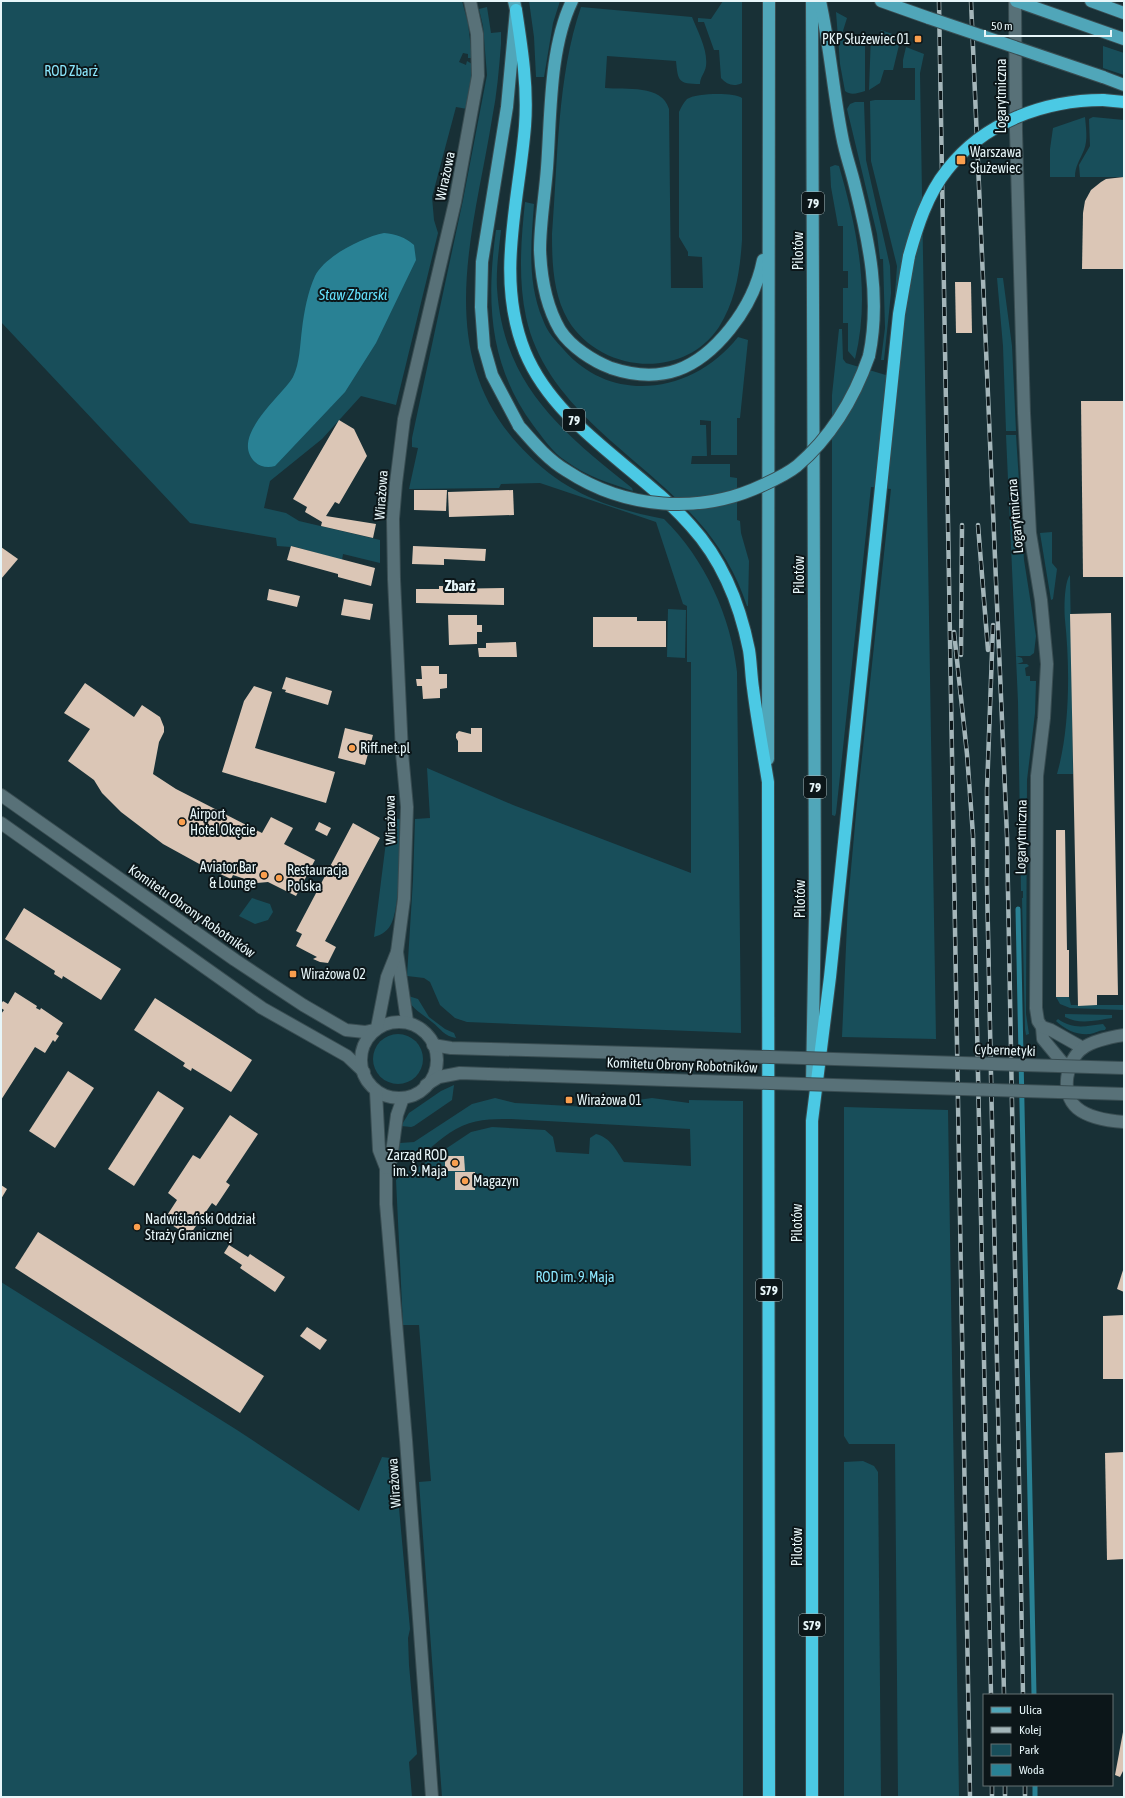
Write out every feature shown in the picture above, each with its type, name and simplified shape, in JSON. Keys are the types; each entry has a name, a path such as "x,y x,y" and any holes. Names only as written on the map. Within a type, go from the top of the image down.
{"highway":[{"name":"79","path":"515,6 526,82 525,126 512,219 510,290 515,321 525,352 539,378 563,410 690,525 708,548 727,579 743,625 749,651 768,782"},
{"path":"812,1121 830,977 899,314 909,256 917,229 937,185 947,170 964,153 985,136 1018,116 1064,103 1103,100 1124,102"},
{"name":"Pilotów","path":"768,782 770,1797"},
{"name":"Pilotów","path":"812,1121 812,1797"}],"main road":[{"path":"572,1 560,38 554,68 540,250 544,286 550,310 561,332 578,350 603,365 630,374 659,374 684,368 703,358 716,347 740,317 754,290 762,269 768,240"},
{"name":"Pilotów","path":"768,782 769,1"},
{"name":"Pilotów","path":"812,1 815,912 812,1121"},
{"path":"515,6 507,106 482,262 481,307 484,347 492,375 518,426 543,452 565,470 604,490 624,497 660,503 689,504 711,502 733,497 769,482 796,467 825,438 846,408 862,377 869,356 875,307 872,268 857,194 842,137 828,37 820,1"},
{"path":"881,1 1124,85"},
{"path":"1015,1 1124,40"},
{"path":"1091,1 1124,13"}],"street":[{"name":"Wirażowa","path":"376,1029 387,978 397,952 404,899 407,807 402,753 394,579 393,519 396,476 404,419 465,154 478,76 479,48 475,20 470,1"},
{"name":"Logarytmiczna","path":"1015,1 1016,138 1024,414 1030,534 1041,600 1047,664 1044,718 1036,791 1035,997 1036,1013 1042,1027 1043,1039 1062,1062 1070,1066"},
{"name":"Komitetu Obrony Robotników","path":"1,795 187,927 303,1006 346,1030 365,1032 376,1029"},
{"path":"1,823 210,972 275,1015 347,1056 364,1072"},
{"name":"Wirażowa","path":"397,952 407,1021"},
{"path":"407,1021 420,1027 433,1045 435,1066 426,1086 418,1092 403,1098 388,1096 376,1090 367,1080 362,1064 364,1047 376,1029 392,1022 407,1021"},
{"path":"1042,1027 1051,1030 1083,1048"},
{"path":"1124,1035 1113,1036 1083,1048 1070,1066 1067,1085 1075,1106 1087,1114 1124,1122"},
{"name":"Komitetu Obrony Robotników","path":"433,1045 451,1048 939,1063"},
{"name":"Cybernetyki","path":"939,1063 1124,1068"},
{"name":"Komitetu Obrony Robotników","path":"426,1086 439,1077 460,1074 1124,1094"},
{"name":"Wirażowa","path":"376,1090 379,1150 386,1168 386,1204 406,1440 432,1797"},
{"name":"Wirażowa","path":"386,1168 391,1160 397,1115 403,1098"}],"green space":[{"name":"ROD Zbarż","path":"1,1 462,1 468,23 472,58 468,58 468,54 463,53 459,62 466,65 467,61 472,64 472,76 467,109 456,107 432,197 434,220 438,233 396,405 361,396 322,439 270,481 264,508 286,513 299,521 380,540 380,563 343,554 342,560 292,546 277,546 276,538 190,523 1,322"},
{"path":"529,1 560,1 553,23 544,77 536,77 534,37"},
{"path":"723,1 742,1 742,83 736,85 728,84 721,78 719,50 714,50 704,22 698,22 698,18 711,19"},
{"path":"487,7 491,33 501,32 501,44 495,100 476,203 466,287 467,328 475,368 491,407 517,443 533,460 566,485 584,494 621,509 664,519 679,535 704,570 722,610 734,651 737,672 741,1033 467,1022 455,1018 440,1005 430,982 424,978 407,976 415,819 430,818 427,768 513,805 691,873 691,662 687,662 687,606 683,604 656,522 540,483 501,484 499,488 409,489 418,448 412,447 412,438 463,200 487,75 483,26 479,9"},
{"path":"581,7 692,17 704,47 706,54 706,66 700,84 687,83 680,80 676,61 607,56 605,88 633,89 651,92 659,95 665,101 669,109 671,288 703,288 702,257 688,256 688,252 679,237 679,112 687,99 698,95 723,94 742,98 742,240 740,262 733,296 725,317 719,327 703,344 685,356 664,362 642,364 620,360 600,351 582,338 568,320 556,289 552,256 552,234 557,148 567,62"},
{"path":"836,12 847,18 842,34 863,42 865,45 865,91 852,94 845,91 840,64"},
{"path":"881,30 901,37 893,70 884,70 880,83 869,90 871,34 878,37"},
{"path":"1103,46 1124,53 1124,75 1103,68"},
{"path":"906,47 924,54 920,73 936,1039 842,1037 848,902 857,803 891,489 871,487 836,813 835,816 832,815 832,395 839,329 842,329 843,359 846,363 889,376 897,266 871,161 870,101 915,100 915,68 903,68"},
{"path":"855,102 864,102 866,160 890,266 891,293 884,360 881,360 885,328 883,259 880,259 877,234 847,109 850,104"},
{"path":"1085,117 1086,142 1077,166 1075,177 1050,177 1050,149 1053,128"},
{"path":"1093,117 1124,120 1124,177 1080,177 1079,165 1090,146 1089,119"},
{"path":"835,165 839,166 846,190 860,262 862,310 860,335 855,359 848,351 848,323 843,323 843,288 848,288 848,271 843,271 843,226 838,226 831,187 830,167"},
{"path":"525,202 534,204 531,263 534,291 538,306 545,324 552,336 564,350 584,368 606,379 629,385 653,386 677,380 699,371 720,356 738,337 748,340 740,418 737,418 737,455 711,455 711,421 700,420 700,425 706,425 707,456 692,456 691,464 730,464 730,477 737,478 737,520 740,521 741,533 749,561 748,606 733,571 705,529 674,496 597,428 574,404 553,378 537,349 526,317 523,303 521,245"},
{"path":"496,230 501,230 497,288 502,322 511,352 524,379 540,403 560,426 582,447 632,488 633,491 590,475 561,457 544,440 518,402 507,379 499,356 494,332 491,282"},
{"path":"997,278 1003,278 1012,346 1016,431 1006,431 1003,346"},
{"path":"1006,435 1016,435 1024,560 1036,636 1034,653 1030,656 1016,656 1022,658 1023,662 1017,664 1027,664 1029,666 1025,668 1026,676 1030,676 1030,681 1036,681 1035,713 1027,780 1026,1014 1029,1034 1026,1035 1023,891 1021,891 1018,702"},
{"path":"1052,532 1052,563 1057,569 1053,599 1051,600 1040,533"},
{"path":"1070,575 1073,774 1057,774 1067,718 1068,658 1065,604 1067,584"},
{"path":"668,609 686,610 685,658 667,657"},
{"path":"389,818 400,819 397,900 391,925 385,932 374,937"},
{"path":"252,898 270,904 273,912 268,920 255,924 239,916"},
{"path":"405,995 418,999 429,1017 445,1029 454,1033 456,1038 446,1034 417,1010"},
{"path":"1056,997 1069,997 1071,1005 1124,1005 1124,1010 1070,1008 1060,1004"},
{"path":"1065,1014 1112,1015 1112,1018 1094,1021 1077,1021 1065,1017"},
{"path":"1058,1019 1074,1026 1103,1024 1106,1028 1105,1030 1092,1034 1080,1034 1064,1027 1056,1021"},
{"path":"398,1034 407,1036 416,1041 421,1050 423,1059 421,1068 416,1077 407,1082 398,1084 389,1082 380,1077 375,1068 373,1059 375,1050 380,1041 389,1036"},
{"path":"454,1085 452,1100 414,1126 401,1126 409,1113 441,1091"},
{"name":"ROD im. 9. Maja","path":"495,1098 515,1103 588,1107 652,1098 689,1103 689,1100 743,1101 743,1797 442,1797 419,1482 431,1481 419,1325 403,1325 396,1180 401,1175 417,1168 471,1132 492,1127 545,1130 553,1137 556,1152 589,1154 590,1138 596,1134 606,1138 609,1141 624,1162 691,1166 690,1129 511,1119 483,1120 469,1123 456,1129 421,1155 408,1162 398,1155 400,1143 414,1142 472,1104"},
{"path":"844,1107 948,1110 959,1797 898,1797 895,1444 849,1444 844,1436"},
{"path":"1,1282 237,1430 359,1511 382,1457 390,1458 396,1475 410,1629 408,1638 409,1665 417,1754 409,1762 412,1797 1,1797"},
{"path":"863,1461 874,1466 878,1472 881,1797 844,1797 844,1462"}],"water":[{"name":"Staw Zbarski","path":"384,233 400,236 414,245 416,260 376,343 345,392 275,466 267,467 259,465 255,462 249,452 248,441 260,417 293,377 297,366 305,309 310,288 315,276 327,261 345,248 375,235"}],"building":[{"path":"1124,177 1124,269 1082,269 1083,213 1085,201 1091,190 1101,182 1106,179"},
{"path":"955,282 971,282 972,333 956,333"},
{"path":"1081,401 1124,401 1124,577 1083,577"},
{"path":"339,420 354,429 367,456 339,504 335,502 326,516 376,524 373,538 321,526 322,522 305,512 307,507 293,499"},
{"path":"414,490 447,490 446,511 414,510"},
{"path":"513,490 514,515 449,517 448,492"},
{"path":"291,546 375,568 371,586 338,577 338,574 287,560"},
{"path":"413,546 486,549 485,561 444,559 444,565 412,564"},
{"path":"1,547 18,559 1,579"},
{"path":"439,586 443,586 443,589 504,588 504,605 416,603 416,589 439,589"},
{"path":"269,589 300,596 297,607 267,600"},
{"path":"344,599 373,604 370,620 341,615"},
{"path":"1111,613 1118,995 1097,995 1097,1005 1078,1006 1070,614"},
{"path":"448,615 477,615 477,625 482,625 482,632 477,632 477,644 449,645"},
{"path":"593,617 637,617 637,621 666,621 666,647 593,647"},
{"path":"516,642 517,657 479,657 478,648 486,648 486,643"},
{"path":"421,666 439,666 439,674 447,674 447,688 440,689 440,698 423,699 422,686 417,686 416,679 422,679"},
{"path":"286,677 332,691 328,705 285,692 286,690 282,689"},
{"path":"85,683 134,717 142,705 160,717 164,727 164,732 159,742 153,774 176,789 262,833 271,817 293,828 284,844 315,860 296,896 268,882 257,883 233,875 231,879 203,866 163,844 121,812 102,793 94,780 68,761 90,729 64,713"},
{"path":"254,686 272,692 255,748 335,772 326,803 222,772 244,701"},
{"path":"345,728 373,735 365,765 338,758"},
{"path":"471,728 482,728 482,752 458,752 458,741 456,734 459,731 471,734"},
{"path":"319,822 331,828 327,836 315,830"},
{"path":"353,823 380,838 325,941 336,947 328,963 320,962 313,959 317,957 296,946 302,934 296,931"},
{"path":"1056,830 1065,830 1069,997 1056,997"},
{"path":"24,908 121,969 101,1000 63,976 62,979 54,974 55,971 5,939"},
{"path":"15,992 37,1006 36,1008 40,1010 41,1008 63,1023 56,1034 59,1036 55,1042 53,1040 45,1053 35,1047 1,1100 1,1014 4,1010 1,1008 1,1004 3,1001 8,1004"},
{"path":"155,998 252,1060 231,1092 192,1068 191,1071 183,1066 185,1063 134,1030"},
{"path":"68,1071 94,1088 55,1148 29,1131"},
{"path":"158,1091 184,1108 134,1186 108,1169"},
{"path":"230,1115 258,1134 226,1182 230,1185 216,1206 212,1203 189,1236 164,1220 177,1200 168,1193 193,1155 200,1159"},
{"name":"Zarząd ROD im. 9. Maja","path":"445,1156 464,1156 465,1171 445,1171"},
{"name":"Magazyn","path":"455,1172 475,1172 475,1190 455,1190"},
{"path":"1,1185 7,1189 1,1199"},
{"path":"38,1232 264,1376 240,1413 15,1268"},
{"path":"229,1245 248,1257 250,1254 285,1277 275,1292 240,1268 242,1265 224,1253"},
{"path":"1124,1267 1124,1292 1117,1289"},
{"path":"1124,1315 1124,1379 1103,1379 1103,1316"},
{"path":"307,1327 327,1340 320,1350 300,1336"},
{"path":"1124,1452 1124,1559 1107,1560 1105,1453"},
{"path":"1123,1732 1124,1769 1120,1777 1115,1775"}],"waterway":[{"path":"1018,909 1034,1694"},
{"path":"1035,1786 1035,1797"}],"railway":[{"path":"939,1 970,1797"},
{"path":"971,1 1007,836 1023,1694"},
{"path":"961,655 962,525"},
{"path":"978,525 988,650"},
{"path":"993,625 987,790 987,884 1004,1694"},
{"path":"954,632 967,754 973,835 991,1694"},
{"path":"992,1786 992,1797"},
{"path":"1005,1786 1005,1797"},
{"path":"1025,1786 1025,1797"}],"place":[{"name":"PKP Służewiec 01","path":"918,39"},
{"name":"Warszawa Służewiec","path":"961,160"},
{"name":"Riff.net.pl","path":"352,748"},
{"name":"Airport Hotel Okęcie","path":"182,822"},
{"name":"Aviator Bar & Lounge","path":"264,875"},
{"name":"Restauracja Polska","path":"279,878"},
{"name":"Wirażowa 02","path":"293,974"},
{"name":"Wirażowa 01","path":"569,1100"},
{"name":"Zarząd ROD im. 9. Maja","path":"455,1163"},
{"name":"Magazyn","path":"465,1181"},
{"name":"Nadwiślański Oddział Straży Granicznej","path":"137,1227"}],"district":[{"name":"Zbarż","path":"460,586"}]}
